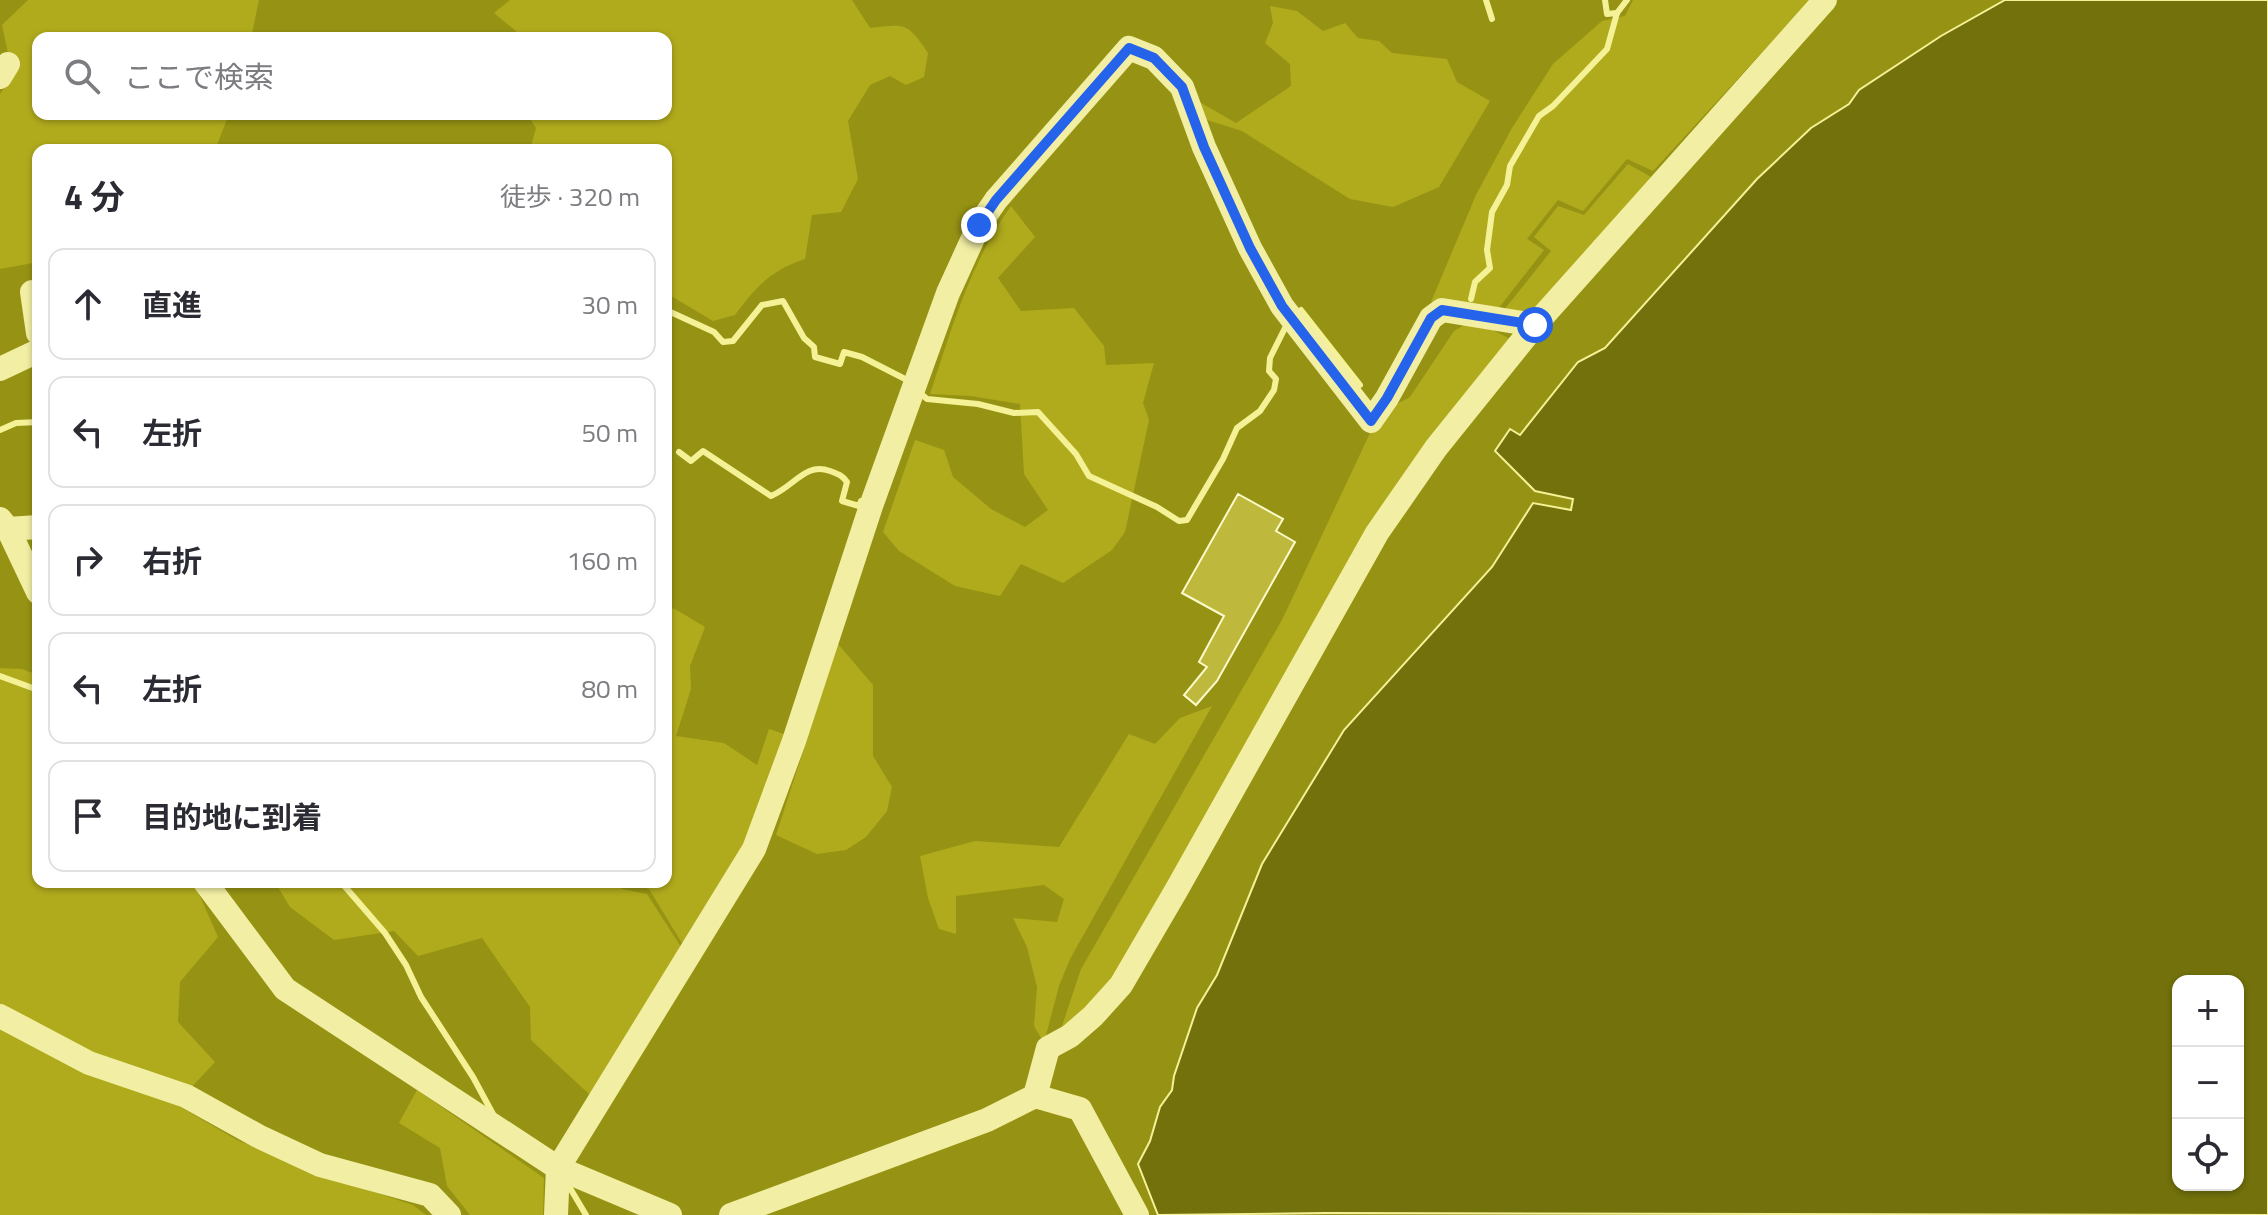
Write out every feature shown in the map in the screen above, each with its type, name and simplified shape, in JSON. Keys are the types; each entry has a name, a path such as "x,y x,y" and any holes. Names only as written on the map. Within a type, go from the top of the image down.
{"street":[{"path":"1035,1096 1048,1048 1070,1036 1121,985 1377,533 1436,448 1535,325 1825,0"},
{"path":"556,1215 558,1168 754,849 933,333 979,225 996,200 1129,48 1154,58 1182,87 1204,147 1256,260 1282,306 1371,421 1431,318 1442,310 1535,325"},
{"path":"0,369 32,354"},
{"path":"4,524 32,526"},
{"path":"4,524 32,580"},
{"path":"209,888 285,989 558,1168 670,1215"},
{"path":"0,1016 89,1063 186,1096 258,1136 320,1165 430,1195 449,1215"},
{"path":"731,1215 987,1120 1035,1096 1080,1109 1137,1215"}],"shaded area":[{"path":"28,0 259,0 252,32 32,32 32,120 227,120 217,144 32,144 32,263 0,269 0,94 19,69 8,53 2,25"},
{"path":"510,0 852,0 870,28 905,27 928,53 924,77 906,85 890,76 870,85 848,121 858,179 841,212 812,215 805,259 783,268 765,281 735,315 713,321 672,297 672,144 532,144 536,128 531,120 672,120 672,32 517,32 494,13"},
{"path":"1633,0 1810,0 1653,171 1627,159 1583,211 1558,200 1527,239 1544,250 1498,309 1431,302 1476,195 1512,128 1553,64 1602,21 1625,16"},
{"path":"2005,0 2268,0 2268,1215 1158,1215 1138,1164 1150,1141 1160,1107 1172,1090 1197,1008 1217,975 1262,864 1344,730 1492,567 1533,503 1571,510 1573,499 1535,491 1495,451 1510,429 1520,435 1578,362 1605,348 1757,179 1811,128 1849,104 1859,90 1941,36"},
{"path":"1270,6 1297,11 1323,31 1345,23 1358,38 1379,41 1392,53 1447,59 1457,82 1490,101 1439,187 1393,207 1350,199 1242,131 1201,118 1196,100 1236,123 1291,86 1290,64 1265,43 1273,23"},
{"path":"1628,164 1651,177 1530,316 1504,310 1551,251 1534,237 1558,206 1584,215"},
{"path":"1011,206 1035,237 998,278 1021,311 1074,308 1104,346 1106,365 1154,363 1143,403 1149,420 1125,532 1112,550 1063,583 1021,564 1000,596 955,586 899,551 883,532 915,440 944,450 953,477 991,509 1025,527 1048,510 1024,474 1020,404 971,396 930,394 973,273"},
{"path":"1466,324 1493,330 1510,339 1117,973 1096,1000 1061,1029 1081,969 1282,620 1371,431 1382,412 1410,397 1454,331"},
{"path":"672,608 705,627 690,666 691,689 676,736 724,743 757,765 769,729 790,736 760,816 685,948 649,889 645,888 672,888"},
{"path":"838,644 873,685 873,756 892,787 887,811 866,837 846,850 817,854 776,835"},
{"path":"0,668 32,673 32,888 196,888 218,937 180,982 178,1022 215,1062 189,1090 100,1056 0,1007"},
{"path":"1212,706 1070,959 1059,986 1044,1043 1034,1026 1037,987 1027,947 1013,918 1057,922 1064,899 1044,885 956,896 956,934 939,929 928,898 920,856 975,841 1059,847 1129,734 1155,744 1180,718"},
{"path":"279,888 621,888 647,894 683,950 590,1095 531,1040 530,1007 482,938 418,956 394,931 334,940 290,907"},
{"path":"0,1027 177,1105 237,1140 313,1172 413,1205 426,1215 0,1215"},
{"path":"417,1090 544,1178 543,1215 470,1215 447,1186 440,1148 399,1123"}],"building":[{"path":"1238,494 1283,519 1276,531 1295,542 1217,681 1196,705 1184,695 1207,667 1199,662 1224,616 1182,593"}],"waterway":[{"path":"1486,0 1492,19"},
{"path":"1605,0 1607,14 1617,13"},
{"path":"1471,299 1475,282 1490,268 1487,250 1492,212 1507,185 1510,166 1539,116 1553,106 1607,49 1617,13 1627,0"},
{"path":"672,313 714,332 723,342 733,341 762,305 783,301 804,338 814,347 815,357 840,364 844,352 862,357 909,381"},
{"path":"1296,314 1301,310 1360,385"},
{"path":"919,392 927,399 978,404 1014,413 1038,412 1076,454 1089,476 1157,507 1179,521 1187,520 1223,459 1237,428 1260,411 1274,390 1276,379 1269,371 1270,358 1288,322"},
{"path":"0,430 16,423 32,422"},
{"path":"679,452 691,461 703,451 771,496 807,472 830,471 847,482 842,501 859,506 861,501"},
{"path":"0,676 32,688"},
{"path":"346,888 385,933 406,965 421,997 473,1077 494,1116"},
{"path":"570,1188 586,1215"}],"route":[{"path":"979,225 996,200 1129,48 1154,58 1182,87 1204,147 1250,248 1282,306 1371,421 1431,318 1442,310 1535,325"}]}
